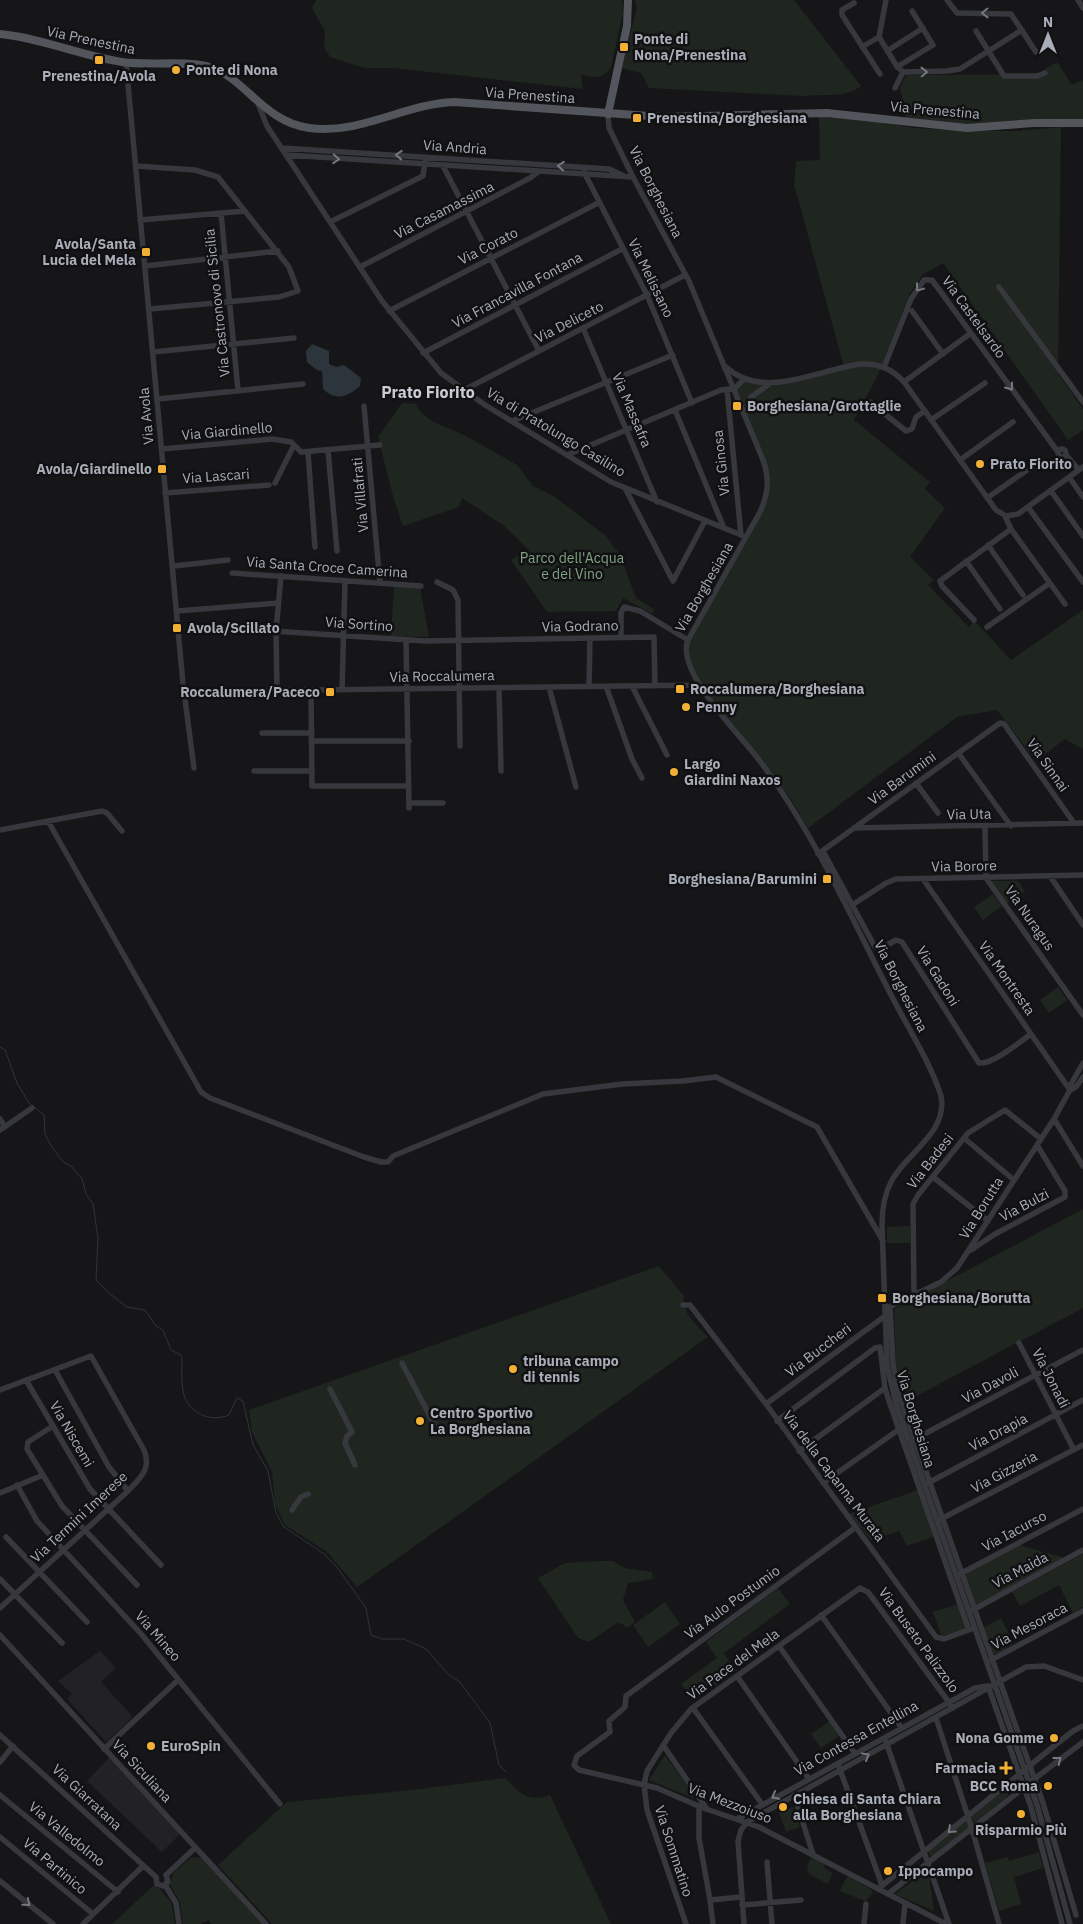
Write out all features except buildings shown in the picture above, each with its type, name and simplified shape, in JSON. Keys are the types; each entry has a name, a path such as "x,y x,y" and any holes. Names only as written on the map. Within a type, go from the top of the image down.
{"main road":[{"path":"608,114 627,26 628,0"},
{"name":"Via Prenestina","path":"0,34 126,62 205,66 220,72 256,101 289,122 318,129 349,127 421,106 447,103 676,118 819,112 967,128 1034,123 1083,123"}],"street":[{"path":"886,0 879,37 903,72 957,70 1022,30"},
{"path":"947,0 958,13 1009,13 1036,52"},
{"path":"1078,0 1083,8"},
{"path":"854,3 842,10 842,14 880,74"},
{"path":"898,67 933,45 912,10"},
{"path":"887,51 923,28"},
{"path":"976,31 1004,76 1037,76 1045,73"},
{"path":"862,47 879,37"},
{"name":"Via Avola","path":"126,62 150,309 165,493 194,768"},
{"path":"895,88 903,72"},
{"name":"Via di Pratolungo Casilino","path":"256,101 264,121 389,311 438,371 512,421 624,488 744,536"},
{"name":"Via Borghesiana","path":"608,114 610,129 633,177 685,274 738,398 764,464 768,484 763,505 744,536 688,640 686,656 700,685 773,779 821,853 942,1099 942,1115 936,1127 899,1170 888,1187 883,1205 888,1375 989,1661 994,1683 1042,1821 1070,1924"},
{"name":"Via Andria","path":"282,148 583,167 612,170 626,177"},
{"name":"Via Andria","path":"287,155 633,177"},
{"path":"330,222 423,176 425,157"},
{"path":"538,164 538,172"},
{"path":"136,166 212,174 223,183 278,251 289,267 298,291 279,297 150,309"},
{"path":"444,166 539,351"},
{"name":"Via Melissano","path":"583,167 584,175 647,295 692,403"},
{"name":"Via Casamassima","path":"360,267 469,212 538,172"},
{"name":"Via Corato","path":"389,311 598,203"},
{"path":"140,220 245,211"},
{"name":"Via Castronovo di Sicilia","path":"221,213 238,390"},
{"name":"Via Francavilla Fontana","path":"423,353 622,249"},
{"path":"145,266 278,251"},
{"name":"Via Deliceto","path":"464,390 685,274"},
{"name":"Via Castelsardo","path":"884,367 912,297 926,279 934,281 1061,457 1066,454 1081,468"},
{"path":"999,287 1083,402"},
{"path":"912,311 942,354"},
{"name":"Via Massafra","path":"584,328 657,502"},
{"path":"904,382 971,333"},
{"path":"153,352 294,338"},
{"path":"512,421 673,355"},
{"path":"745,416 750,398 758,390 773,383 854,365 869,364 884,367 895,373 904,382 996,511 1005,516 1016,515 1081,468"},
{"path":"724,365 744,380 756,383 773,383"},
{"path":"567,455 727,389 734,389 744,380"},
{"path":"931,420 984,383"},
{"path":"158,399 303,384"},
{"name":"Via Ginosa","path":"727,389 744,536"},
{"path":"738,398 750,398"},
{"path":"870,402 906,431 912,429 915,418 925,411"},
{"name":"Via Villafrati","path":"364,406 380,583"},
{"path":"675,410 724,528"},
{"path":"960,460 1013,422"},
{"name":"Via Giardinello","path":"162,449 272,439 286,440 301,452 308,452"},
{"path":"315,547 308,452 380,444"},
{"name":"Via Lascari","path":"165,493 272,484 294,445"},
{"path":"328,450 337,551"},
{"path":"988,498 1040,461"},
{"path":"1069,477 1083,497"},
{"path":"624,488 673,580 705,521"},
{"path":"1051,491 1083,536"},
{"path":"1028,507 1083,582"},
{"path":"1005,516 1011,529 1065,604"},
{"path":"974,620 940,583 942,578 1011,529"},
{"path":"988,546 1023,595"},
{"name":"Via Santa Croce Camerina","path":"174,566 228,560"},
{"path":"966,561 1000,610"},
{"name":"Via Santa Croce Camerina","path":"232,573 421,586"},
{"path":"276,691 276,632 281,576"},
{"path":"342,690 345,581"},
{"path":"437,582 454,590 458,600 460,746"},
{"path":"987,628 1050,583"},
{"path":"177,611 278,603"},
{"path":"621,637 620,613 624,607 640,611 688,640"},
{"name":"Via Sortino","path":"258,630 406,640 458,639"},
{"name":"Via Godrano","path":"458,639 654,637 655,686"},
{"path":"589,686 590,638"},
{"path":"406,640 409,805 443,803"},
{"name":"Via Roccalumera","path":"186,693 196,695 311,690 700,685"},
{"path":"606,686 632,759 642,778"},
{"path":"632,686 667,755"},
{"path":"549,687 576,786"},
{"path":"499,688 501,771"},
{"path":"311,690 312,786 409,786"},
{"name":"Via Barumini","path":"821,853 1001,723"},
{"name":"Via Sinnai","path":"1001,723 1074,823"},
{"path":"262,733 312,733"},
{"path":"312,741 409,741"},
{"path":"959,754 1011,826"},
{"path":"254,772 312,771"},
{"path":"916,783 938,813"},
{"path":"0,830 102,811 107,813 122,831"},
{"path":"48,821 196,1084 210,1098 364,1157 388,1162 393,1156 543,1094 627,1084 718,1077 817,1127 883,1241"},
{"name":"Via Uta","path":"854,828 1083,823"},
{"path":"985,826 986,878"},
{"name":"Via Gadoni","path":"821,853 876,948 882,948 896,940 902,942 979,1063 986,1062 1031,1034"},
{"path":"1050,876 1083,925"},
{"name":"Via Borore","path":"852,905 887,882 898,879 1083,876"},
{"name":"Via Nuragus","path":"986,878 1083,1015"},
{"name":"Via Montresta","path":"923,879 1070,1090"},
{"name":"Via Borutta","path":"886,1310 949,1276 970,1251 1054,1119 1070,1090 1070,1084 1083,1063"},
{"name":"Via Borutta","path":"1070,1090 1076,1087 1083,1077"},
{"path":"0,1119 3,1129 32,1108"},
{"name":"Via Badesi","path":"914,1295 912,1209 918,1195 964,1138 976,1126 1005,1110 1041,1139"},
{"path":"1054,1119 1083,1166"},
{"path":"964,1138 1014,1180"},
{"name":"Via Bulzi","path":"970,1251 994,1234 1065,1197 1065,1191 1037,1145"},
{"path":"933,1177 988,1221"},
{"name":"Via della Capanna Murata","path":"683,1305 690,1305 766,1404 937,1637 944,1639 972,1629"},
{"name":"Via Borghesiana","path":"886,1310 901,1428 912,1441"},
{"name":"Via Buccheri","path":"766,1404 886,1310"},
{"name":"Via Jonadi","path":"1019,1343 1074,1450"},
{"name":"Via Borghesiana","path":"777,1421 879,1346 881,1349 885,1388 972,1629 989,1661"},
{"name":"Via Davoli","path":"912,1441 1083,1350"},
{"name":"Via Termini Imerese","path":"0,1608 84,1529 128,1491 145,1472 148,1463 146,1456 91,1356 55,1370"},
{"path":"402,1363 434,1424"},
{"path":"0,1390 55,1370 109,1467 128,1491"},
{"name":"Via Niscemi","path":"26,1380 90,1490 161,1566"},
{"path":"799,1451 885,1388"},
{"path":"330,1389 352,1432 345,1443 356,1465"},
{"name":"Via Drapia","path":"927,1484 1083,1400"},
{"path":"53,1426 27,1445 62,1506 137,1585"},
{"path":"823,1483 901,1428"},
{"name":"Via Gizzeria","path":"940,1520 1083,1445"},
{"path":"0,1493 43,1475"},
{"name":"Via Mineo","path":"17,1485 33,1516 62,1550 142,1635 280,1804"},
{"path":"292,1510 308,1494"},
{"name":"Via Iacurso","path":"958,1574 1083,1508"},
{"name":"Via Aulo Postumio","path":"576,1768 574,1763 577,1756 610,1732 609,1721 626,1707 624,1698 856,1527"},
{"path":"6,1537 87,1622"},
{"name":"Via Maida","path":"971,1610 1083,1550"},
{"path":"0,1579 62,1643"},
{"name":"Via Pace del Mela","path":"644,1784 647,1771 663,1745 693,1708 821,1615 862,1588"},
{"name":"Via Buseto Palizzolo","path":"862,1588 868,1592 954,1708"},
{"name":"Via Borghesiana","path":"971,1610 972,1629"},
{"name":"Via Mesoraca","path":"989,1661 1083,1611"},
{"path":"821,1615 901,1727"},
{"name":"Via Siculiana","path":"0,1635 266,1924"},
{"path":"779,1646 854,1752"},
{"path":"994,1683 1026,1666 1035,1665 1083,1680"},
{"path":"737,1676 809,1779"},
{"path":"104,1749 178,1680"},
{"name":"Via Borghesiana","path":"994,1683 1029,1783 1047,1815 1076,1915"},
{"name":"Via Contessa Entellina","path":"736,1819 949,1701 975,1688 994,1683"},
{"name":"Via Contessa Entellina","path":"746,1822 954,1708 994,1683"},
{"path":"693,1708 762,1804"},
{"path":"936,1718 972,1829 999,1924"},
{"path":"838,1762 880,1887 1071,1732 1083,1726"},
{"name":"Via Giarratana","path":"0,1735 156,1877"},
{"path":"884,1736 929,1862 948,1924"},
{"path":"888,1894 1083,1742"},
{"path":"663,1745 707,1809"},
{"path":"0,1762 13,1746"},
{"name":"Via Mezzoiuso","path":"576,1768 644,1784 746,1822 880,1887 888,1894 936,1921 948,1924"},
{"name":"Via Borghesiana","path":"1029,1783 1040,1838 1062,1924"},
{"name":"Via Sommatino","path":"644,1784 648,1812 686,1924"},
{"name":"Via Valledolmo","path":"0,1795 118,1892"},
{"path":"794,1795 813,1854"},
{"path":"699,1806 699,1838 713,1924"},
{"path":"744,1924 738,1839 740,1830 746,1822"},
{"name":"Via Partinico","path":"0,1836 93,1914"},
{"path":"166,1875 195,1848"},
{"path":"767,1862 772,1924"},
{"path":"83,1924 143,1866"},
{"path":"165,1885 157,1884 156,1877 161,1873 166,1875"},
{"path":"165,1885 168,1880 166,1875"},
{"path":"0,1881 53,1924"},
{"path":"165,1885 176,1903 179,1924"},
{"path":"710,1900 741,1897"},
{"path":"742,1905 801,1900"},
{"path":"903,1924 905,1903"},
{"path":"864,1924 866,1904"},
{"path":"1068,1917 1083,1912"}],"shaded area":[{"path":"312,344 329,351 329,364 337,367 344,365 361,378 360,386 351,393 342,396 333,395 323,389 322,371 317,370 307,362 306,351"},
{"path":"100,1651 116,1668 101,1682 133,1717 106,1742 67,1699 72,1694 58,1681"},
{"path":"110,1757 180,1834 162,1852 87,1781"}],"green space":[{"path":"316,0 622,0 623,13 611,67 598,77 581,74 583,89 393,68 364,68 330,57 324,47 325,31 312,8"},
{"path":"635,0 794,0 861,86 856,90 842,94 802,96 649,88 641,73 621,68 637,8"},
{"path":"1057,62 1072,85 1083,80 1083,119 975,125 906,117 900,88 906,75 1037,74"},
{"path":"819,117 868,120 915,128 960,131 1016,131 1061,127 1058,374 1083,409 1083,430 1068,440 943,263 922,275 909,295 878,375 854,420 930,482 925,489 945,508 910,557 934,580 928,585 969,627 974,620 1011,660 1083,610 1083,749 1065,739 1036,761 997,710 957,717 808,828 791,799 699,684 685,649 765,499 767,475 734,389 746,381 773,383 844,367 794,184 796,161 820,160"},
{"name":"Parco dell'Acqua e del Vino","path":"402,403 416,404 421,413 432,421 466,436 517,465 533,486 555,497 606,536 620,555 636,598 654,609 652,614 623,598 616,611 547,612 511,560 529,550 503,525 462,498 459,507 403,526 394,500 378,437"},
{"path":"394,586 420,587 429,637 391,636"},
{"path":"991,881 1018,881 1025,891 1006,904"},
{"path":"993,894 1002,906 983,920 974,907"},
{"path":"1058,987 1067,1000 1049,1013 1040,1000"},
{"path":"1083,1209 1083,1308 905,1402 896,1363 894,1309"},
{"path":"910,1226 910,1243 887,1243 887,1227"},
{"name":"Centro Sportivo La Borghesiana","path":"659,1266 684,1296 683,1302 687,1313 708,1337 357,1587 327,1552 285,1525 275,1504 272,1472 252,1432 249,1410"},
{"path":"918,1490 935,1536 907,1546 899,1531 871,1540 849,1514"},
{"path":"1019,1545 1065,1558 975,1607 965,1574"},
{"path":"1083,1554 1083,1607 1073,1613 1059,1585 1020,1606 1012,1592"},
{"path":"613,1561 625,1568 652,1572 653,1579 628,1583 623,1600 635,1622 627,1628 617,1623 589,1642 578,1638 538,1578 565,1563"},
{"path":"778,1588 790,1604 724,1653 736,1671 694,1701 681,1684 717,1658 706,1642"},
{"path":"665,1602 680,1624 648,1647 633,1625"},
{"path":"958,1604 967,1629 942,1637 933,1612"},
{"path":"1001,1618 1014,1644 993,1655 983,1628"},
{"path":"830,1721 840,1735 821,1748 811,1734"},
{"path":"665,1755 694,1795 693,1798 649,1780"},
{"path":"505,1778 524,1795 535,1798 550,1795 611,1924 272,1924 218,1865 287,1802 412,1790"},
{"path":"1007,1788 1009,1795 974,1823 971,1817"},
{"path":"793,1807 800,1827 786,1832 779,1812"},
{"path":"966,1819 970,1827 931,1858 928,1851"},
{"path":"1039,1852 1043,1868 1014,1877 1021,1904 999,1911 985,1863 1008,1857 1009,1861"},
{"path":"192,1857 202,1858 263,1924 212,1924 209,1921 211,1919 200,1924 183,1924 180,1902 170,1885 174,1872"},
{"path":"811,1857 825,1864 824,1868 833,1873 828,1884 809,1874 807,1867"},
{"path":"928,1870 934,1911 895,1894"},
{"path":"849,1877 872,1890 873,1893 865,1901 840,1891 846,1878"},
{"path":"155,1884 171,1902 175,1924 112,1924"}],"waterway":[{"path":"0,1047 5,1050 17,1083 29,1103 44,1115 45,1134 50,1144 62,1161 72,1167 82,1179 86,1194 93,1204 98,1238 96,1280 127,1307 145,1310 156,1326 163,1330 171,1350 181,1355 183,1391 185,1399 194,1410 207,1417 222,1417 229,1415 237,1398 243,1401 253,1445 268,1471 276,1513 284,1527 324,1554 337,1567 366,1608 371,1635 382,1639 404,1639 426,1649 448,1674 460,1682 490,1723 499,1765 506,1772"}],"place":[{"name":"Ponte di Nona/Prenestina","path":"624,47"},
{"name":"Prenestina/Avola","path":"99,60"},
{"name":"Ponte di Nona","path":"176,70"},
{"name":"Prenestina/Borghesiana","path":"637,118"},
{"name":"Avola/Santa Lucia del Mela","path":"146,252"},
{"name":"Borghesiana/Grottaglie","path":"737,406"},
{"name":"Prato Fiorito","path":"980,464"},
{"name":"Avola/Giardinello","path":"162,469"},
{"name":"Avola/Scillato","path":"177,628"},
{"name":"Roccalumera/Borghesiana","path":"680,689"},
{"name":"Roccalumera/Paceco","path":"330,692"},
{"name":"Penny","path":"686,707"},
{"name":"Largo Giardini Naxos","path":"674,772"},
{"name":"Borghesiana/Barumini","path":"827,879"},
{"name":"Borghesiana/Borutta","path":"882,1298"},
{"name":"tribuna campo di tennis","path":"513,1369"},
{"name":"Centro Sportivo La Borghesiana","path":"420,1421"},
{"name":"Nona Gomme","path":"1054,1738"},
{"name":"EuroSpin","path":"151,1746"},
{"name":"Farmacia","path":"1006,1768"},
{"name":"BCC Roma","path":"1048,1786"},
{"name":"Chiesa di Santa Chiara alla Borghesiana","path":"783,1807"},
{"name":"Risparmio Più","path":"1021,1814"},
{"name":"Ippocampo","path":"888,1871"}],"district":[{"name":"Prato Fiorito","path":"428,392"}]}
